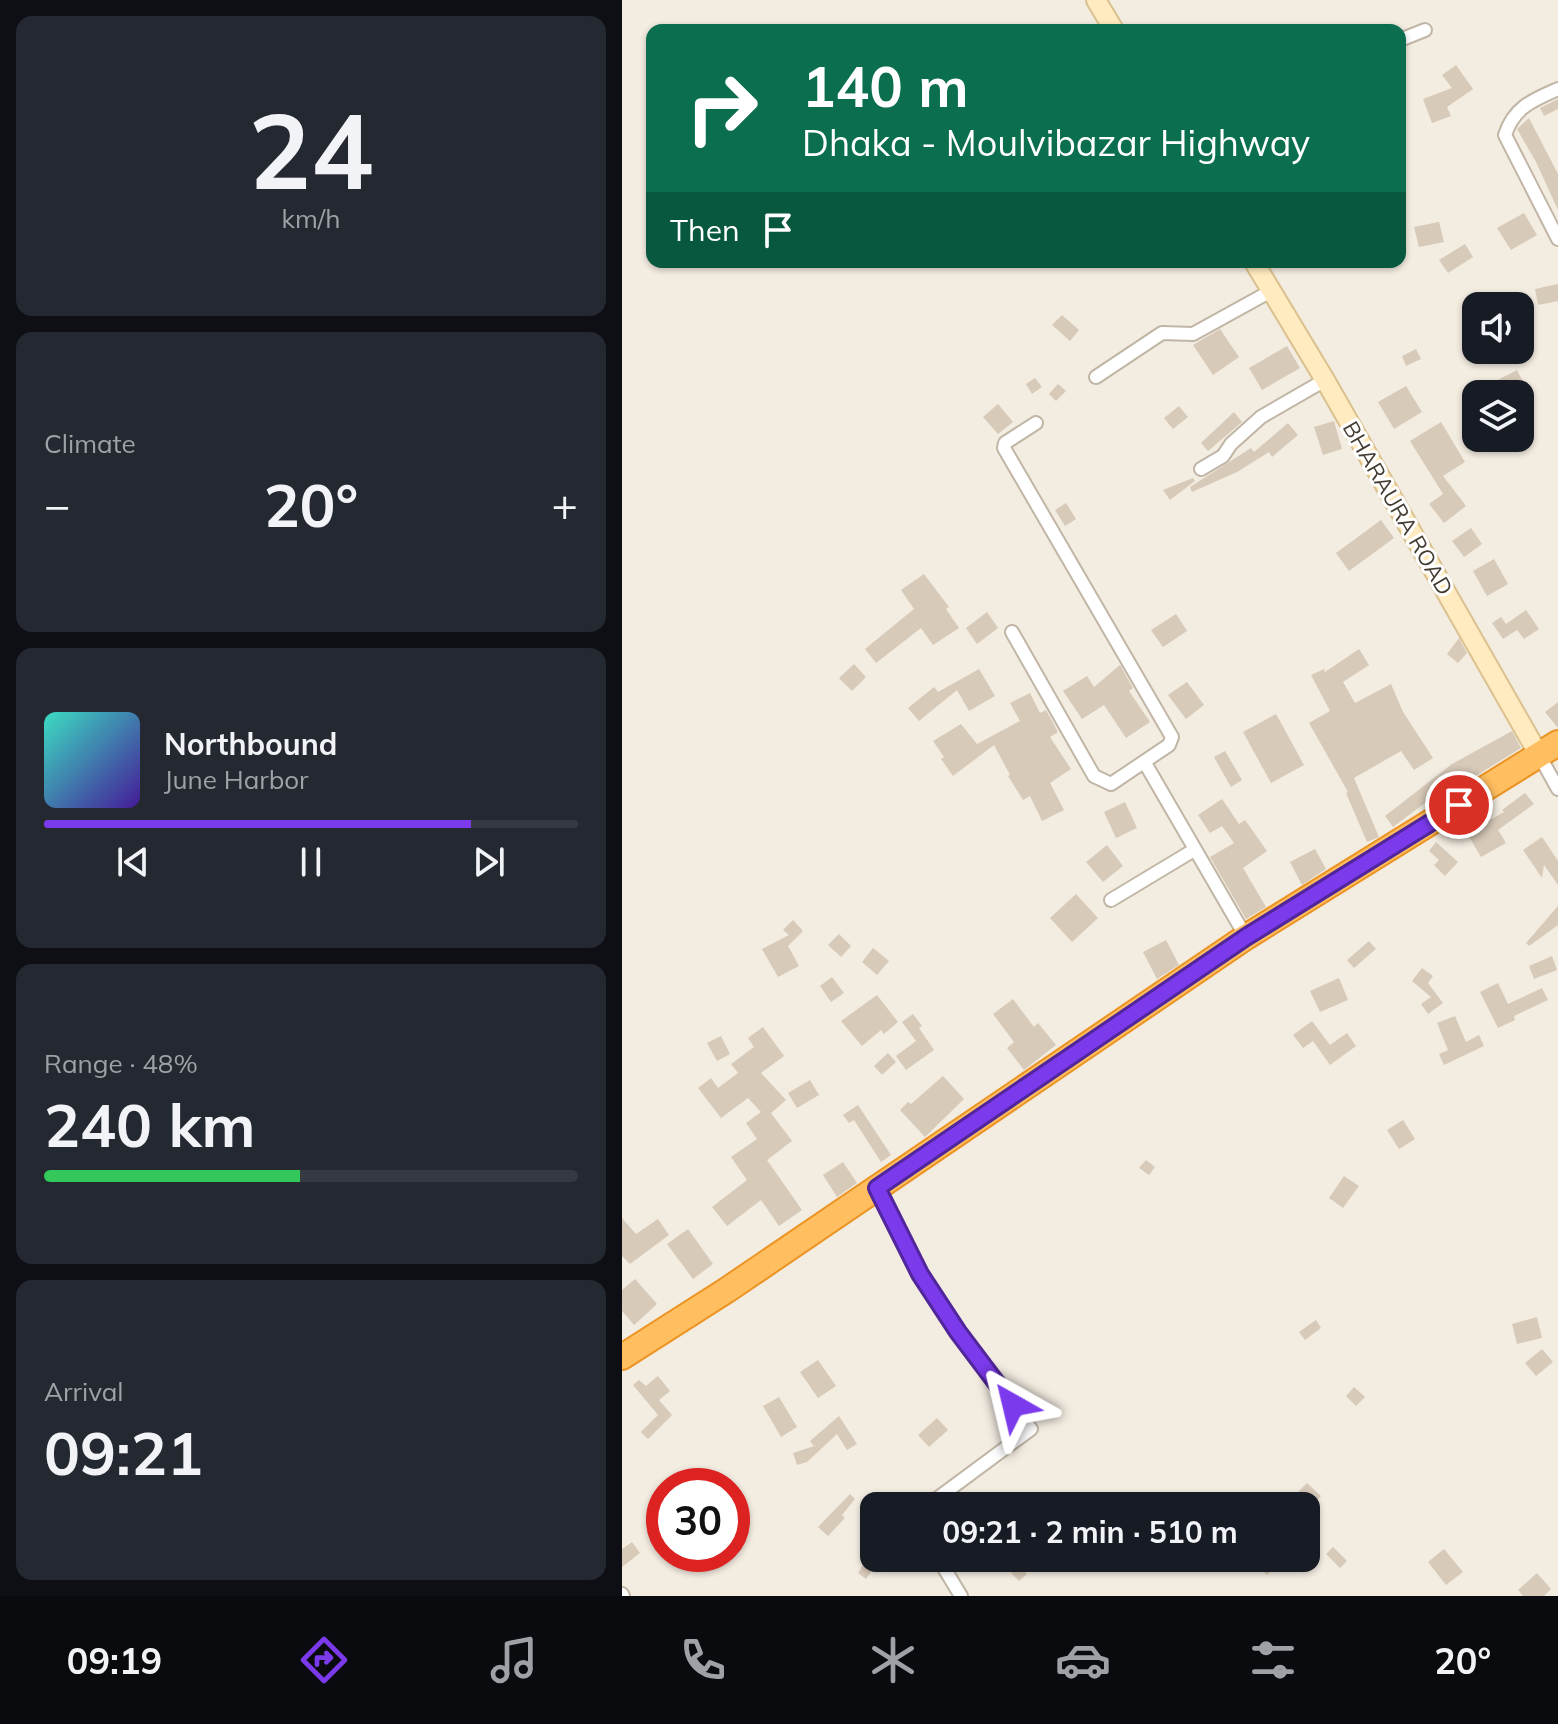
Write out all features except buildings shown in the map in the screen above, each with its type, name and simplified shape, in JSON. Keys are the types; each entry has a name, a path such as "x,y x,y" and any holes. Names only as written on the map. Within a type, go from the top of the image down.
{"highway":[{"path":"622,1357 727,1290 1246,937 1548,749"}],"main road":[{"path":"1096,0 1110,24"},
{"name":"BHARAURA ROAD","path":"1258,268 1548,749"}],"street":[{"path":"1406,38 1425,30"},
{"path":"1558,89 1526,103 1510,119 1505,135 1558,239"},
{"path":"1096,377 1162,333 1193,334 1271,291"},
{"path":"1201,469 1223,456 1231,444 1261,417 1325,380"},
{"path":"1012,632 1094,776 1111,784 1169,745 1172,737 1004,448 1005,443 1036,423"},
{"path":"1548,749 1558,789"},
{"path":"1145,763 1246,937"},
{"path":"1111,900 1194,850"},
{"path":"877,1188 927,1286 1031,1429 946,1492"},
{"path":"946,1572 961,1596"}],"route":[{"path":"1013,1405 958,1332 920,1274 877,1188 1246,937 1459,805"}]}
